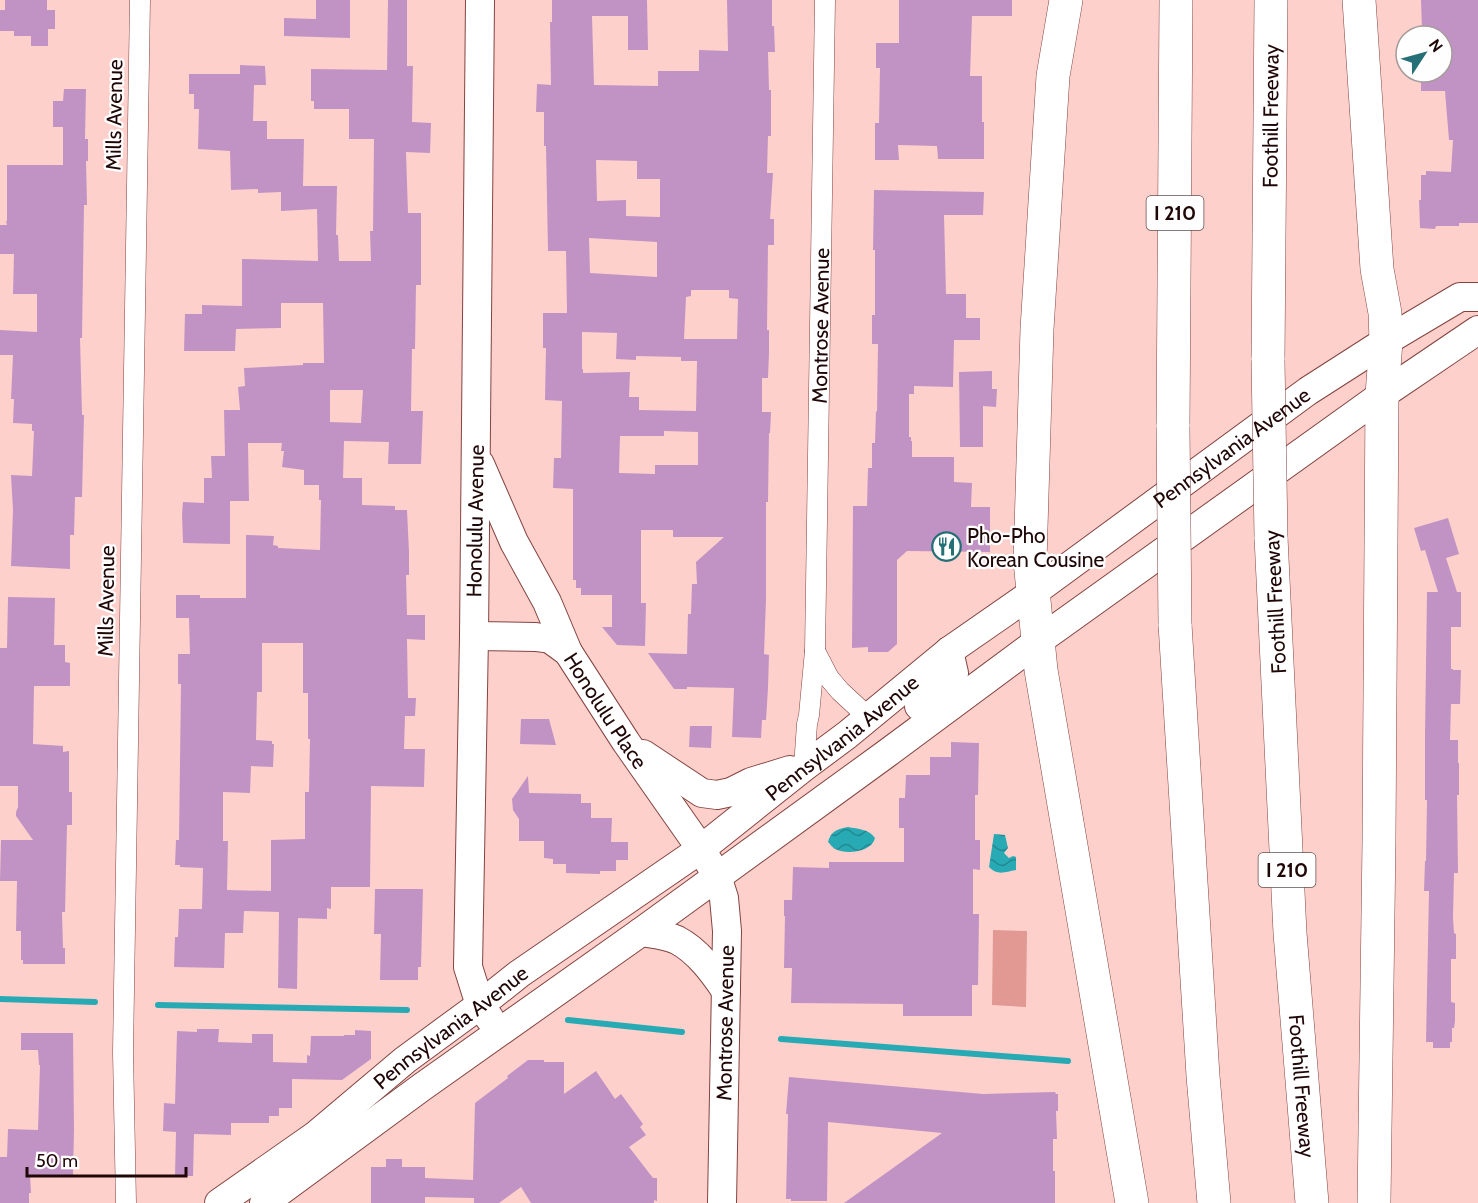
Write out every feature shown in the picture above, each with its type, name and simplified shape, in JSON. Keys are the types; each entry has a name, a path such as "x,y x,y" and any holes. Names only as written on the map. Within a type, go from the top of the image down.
{"highway":[{"path":"1066,0 1053,76 1038,318 1030,561 1041,670 1132,1203"},
{"name":"I 210","path":"1176,0 1173,427 1175,624 1203,1077 1214,1203"},
{"name":"Foothill Freeway","path":"1271,0 1268,360 1271,537 1290,933 1312,1203"},
{"path":"1359,0 1377,269 1385,313 1386,341 1382,395 1374,1203"}],"main road":[{"name":"Honolulu Avenue","path":"480,0 474,636 468,967 480,1005 500,1033"},
{"name":"Pennsylvania Avenue","path":"219,1203 316,1135 405,1059 519,974 701,849 847,735 949,651 1034,592 1308,391 1460,297 1478,297"},
{"name":"Pennsylvania Avenue","path":"264,1203 422,1087 641,932 1037,642 1382,395 1478,330"},
{"path":"476,454 514,542 547,602 568,652"},
{"name":"Honolulu Place","path":"474,636 550,639 568,652 626,742 701,849"},
{"path":"886,754 898,727 912,711 949,682 954,673 949,651"},
{"path":"626,742 702,793 717,795 731,792 751,782 804,767"},
{"name":"Montrose Avenue","path":"701,849 717,876 726,914 722,1203"},
{"path":"641,932 678,940 705,963 726,991"}],"street":[{"name":"Mills Avenue","path":"126,1203 123,1052 140,0"},
{"name":"Montrose Avenue","path":"804,767 815,651 825,0"},
{"name":"Montrose Avenue","path":"815,651 829,678 868,717"}],"shaded area":[{"path":"993,930 1027,931 1026,1007 992,1005"}],"water":[{"path":"848,827 870,833 875,838 873,843 864,849 852,852 835,849 828,842 831,835"},
{"path":"994,834 1005,835 1008,848 1004,853 1009,858 1016,857 1016,870 999,872 989,867"}],"building":[{"path":"5,0 47,0 47,10 55,10 55,29 48,29 48,46 31,46 31,36 14,36 14,31 0,31 0,10 5,10"},
{"path":"316,0 350,0 350,38 284,36 284,18 316,19"},
{"path":"388,0 407,0 407,66 413,66 412,122 431,123 430,153 406,152 408,213 421,213 421,285 416,285 411,411 423,411 421,464 388,464 389,442 344,441 343,478 362,478 362,505 395,506 395,510 407,510 409,575 406,575 407,615 425,615 425,640 407,639 408,698 416,698 415,716 405,716 404,749 425,749 424,787 371,786 370,887 331,887 331,909 327,908 327,919 298,918 297,989 278,988 279,912 244,911 243,933 225,933 224,968 174,967 179,909 202,909 203,868 175,865 176,840 179,840 181,684 178,684 178,654 190,654 189,618 176,618 176,595 200,595 200,598 246,598 246,535 274,536 273,545 278,548 320,550 319,485 304,485 304,470 282,467 284,451 281,451 282,443 248,443 249,501 230,501 230,544 183,543 182,514 183,502 204,503 204,478 212,478 211,456 225,456 224,410 240,410 238,387 245,386 244,368 324,363 323,303 281,303 281,328 236,329 235,351 184,351 185,314 202,314 202,305 242,306 242,259 318,261 317,209 281,211 281,192 258,193 258,189 231,190 230,151 198,149 199,109 194,109 194,94 189,94 189,74 240,74 240,65 265,66 266,85 254,85 253,121 267,121 267,139 304,139 303,186 337,186 336,235 338,235 339,261 371,261 374,139 349,139 349,109 314,109 314,101 311,101 311,69 387,70","holes":["330,390 363,390 361,423 330,422","262,643 303,643 303,693 308,693 308,739 310,739 309,792 305,792 305,839 271,840 271,891 227,890 228,841 223,841 223,792 250,793 251,766 273,767 274,744 272,741 256,740 257,692 262,692"]},
{"path":"552,0 647,0 648,50 628,50 628,16 592,16 594,85 658,86 658,71 699,71 699,50 728,51 727,0 772,0 775,52 768,52 771,136 768,136 767,173 773,173 770,219 774,219 774,245 768,245 768,378 762,378 762,412 771,412 768,502 766,502 764,654 769,655 766,720 762,720 761,738 732,737 734,688 674,689 648,653 687,654 688,614 691,614 692,584 697,584 696,562 724,537 673,537 673,530 641,530 641,603 646,603 645,646 617,645 602,627 612,627 612,595 581,595 581,588 576,588 576,580 573,580 573,489 553,488 554,458 561,458 562,401 545,400 546,348 543,348 543,313 567,313 566,251 548,251 544,112 536,112 537,84 551,85 550,22 552,22","holes":["596,160 637,161 637,179 660,179 660,217 626,216 626,200 597,201","589,238 657,242 657,277 590,273","691,290 729,290 729,298 738,299 737,339 684,339 686,297 691,296","582,332 617,333 616,359 636,360 636,356 681,357 681,361 697,361 696,411 639,410 639,397 629,397 630,372 583,373","664,431 698,432 698,465 655,465 655,474 619,473 620,436 664,436"]},
{"path":"899,0 1012,0 1012,16 972,16 970,76 982,76 984,159 938,159 937,146 898,145 899,160 875,160 875,123 879,123 880,68 876,68 876,43 899,43"},
{"path":"1421,0 1478,0 1478,223 1436,226 1435,229 1420,228 1421,175 1426,175 1426,171 1451,172 1453,140 1449,140 1445,91 1421,91 1421,84 1454,84 1454,24 1422,24"},
{"path":"64,89 86,89 85,139 88,139 87,205 84,205 82,338 80,338 82,415 84,415 82,497 75,497 74,535 70,535 70,569 11,566 13,510 11,475 32,476 34,431 32,431 32,424 13,423 14,399 11,399 13,355 0,355 0,330 37,332 37,294 13,294 14,254 0,254 0,225 7,225 7,165 63,165 63,127 53,127 53,101 63,101"},
{"path":"874,190 984,192 983,215 944,215 946,294 966,294 966,318 980,318 980,340 954,340 953,387 914,386 914,394 909,394 909,437 912,441 912,457 954,457 954,482 972,483 971,507 990,507 990,552 907,551 897,560 897,644 888,652 868,652 868,647 852,648 853,506 867,506 868,468 872,468 872,443 875,443 877,412 878,344 872,344 872,315 875,315"},
{"path":"992,371 992,389 997,389 996,407 983,406 983,447 960,447 959,372"},
{"path":"1448,518 1459,554 1446,558 1457,592 1461,592 1461,627 1451,627 1451,669 1461,670 1460,704 1451,704 1450,740 1458,740 1459,763 1458,873 1454,873 1453,918 1456,934 1456,959 1451,959 1451,1002 1455,1003 1455,1021 1450,1048 1433,1048 1433,1042 1426,1042 1429,891 1424,891 1427,800 1425,800 1425,736 1427,592 1438,592 1425,550 1421,551 1414,528"},
{"path":"8,597 55,598 54,645 65,645 65,662 70,663 70,686 34,686 33,744 63,746 63,752 69,751 72,825 67,825 65,912 62,912 65,964 23,964 21,931 16,931 17,881 0,881 1,840 33,840 16,816 18,786 0,786 0,648 7,648"},
{"path":"521,719 549,719 556,745 520,744"},
{"path":"690,726 712,726 711,748 689,747"},
{"path":"951,742 979,743 978,795 975,795 975,840 980,840 980,870 973,869 973,914 979,914 978,985 972,985 972,1016 903,1016 903,1004 791,1003 792,968 784,968 784,900 792,900 793,867 829,868 829,862 904,862 904,828 899,828 899,798 905,798 906,775 930,775 930,757 951,757"},
{"path":"528,776 529,793 581,794 581,803 591,803 591,818 612,818 611,842 628,842 628,860 616,860 616,871 600,871 600,874 566,873 566,864 553,864 553,859 544,858 544,841 519,841 519,819 513,810 512,799"},
{"path":"375,889 423,889 421,967 418,967 418,980 380,980 381,934 374,934"},
{"path":"197,1029 219,1029 218,1042 252,1043 252,1034 273,1034 273,1062 307,1063 307,1055 310,1056 311,1036 344,1036 355,1035 355,1030 371,1031 371,1059 342,1080 292,1079 292,1108 279,1108 279,1116 269,1116 269,1123 231,1123 231,1135 194,1134 193,1176 175,1176 176,1132 163,1131 164,1103 175,1104 177,1031 197,1032"},
{"path":"21,1033 73,1033 73,1175 30,1175 29,1203 0,1203 0,1157 7,1157 8,1129 38,1130 40,1065 38,1050 21,1050"},
{"path":"528,1060 564,1062 564,1094 596,1071 615,1099 621,1094 643,1124 640,1127 646,1135 629,1147 653,1178 657,1178 657,1201 654,1200 654,1203 531,1203 521,1187 499,1203 474,1203 474,1198 425,1197 425,1203 371,1203 371,1167 386,1167 386,1159 402,1159 402,1167 425,1167 425,1178 473,1180 475,1103"},
{"path":"789,1077 983,1094 1055,1092 1058,1094 1058,1111 1056,1111 1057,1139 1053,1139 1055,1203 844,1203 942,1133 828,1122 827,1201 786,1199 788,1114 786,1114"}],"waterway":[{"path":"0,999 95,1002"},
{"path":"158,1005 407,1010"},
{"path":"568,1020 682,1032"},
{"path":"781,1039 1068,1061"}],"place":[{"name":"Pho-Pho Korean Cousine","path":"946,547"}]}
